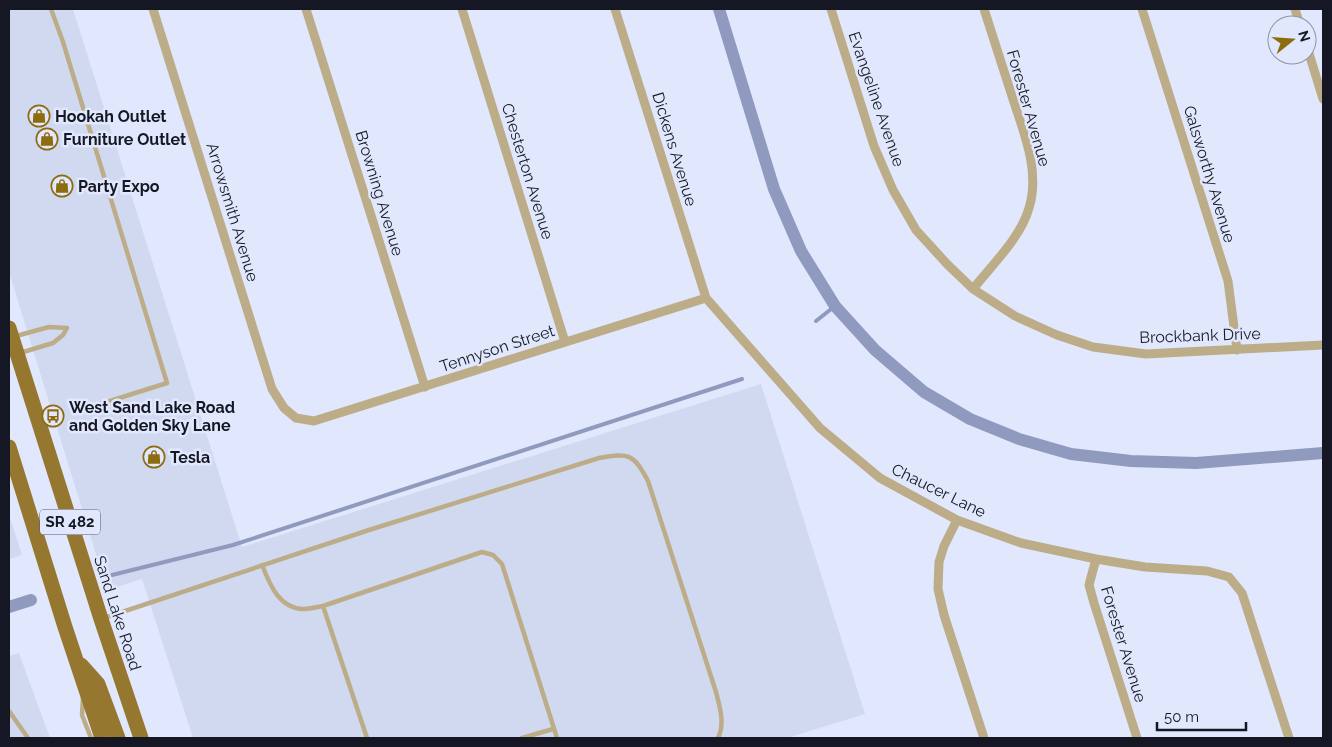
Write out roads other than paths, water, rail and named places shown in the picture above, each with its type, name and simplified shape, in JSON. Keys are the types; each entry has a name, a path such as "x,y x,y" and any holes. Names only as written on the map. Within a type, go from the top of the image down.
{"main road":[{"name":"Sand Lake Road","path":"10,334 13,356 141,738"},
{"name":"SR 482","path":"9,447 102,738"},
{"path":"75,658 98,684 118,738"}],"street":[{"name":"Arrowsmith Avenue","path":"153,9 272,389 284,408 296,418"},
{"name":"Browning Avenue","path":"306,9 425,387"},
{"name":"Chesterton Avenue","path":"462,9 565,342"},
{"name":"Dickens Avenue","path":"615,9 706,298"},
{"name":"Evangeline Avenue","path":"831,9 874,146 893,190 916,230 973,289"},
{"name":"Forester Avenue","path":"973,289 1018,232 1029,209 1033,190 1033,172 1026,142 984,9"},
{"name":"Galsworthy Avenue","path":"1142,9 1228,281 1237,350"},
{"path":"1313,65 1323,99"},
{"name":"Brockbank Drive","path":"973,289 1016,316 1057,335 1093,347 1146,354 1323,346"},
{"name":"Tennyson Street","path":"296,418 314,421 706,298"},
{"name":"Chaucer Lane","path":"706,298 820,428 880,478 957,520 1021,543 1096,559 1145,567 1207,572 1229,577 1242,594 1290,738"},
{"path":"957,520 944,546 939,562 938,589 944,615 984,738"},
{"name":"Forester Avenue","path":"1096,559 1090,585 1094,603 1137,738"}],"lane":[{"path":"51,9 63,42 167,383 75,412"},
{"path":"10,334 49,327 67,328 53,343 13,356"},
{"path":"101,619 369,530 599,458 625,455 634,460 640,467 651,490 716,692 722,722 718,738"},
{"path":"262,566 272,588 286,605 303,609 323,606 482,552 494,555 502,564 557,738"},
{"path":"323,606 367,738"},
{"path":"83,682 82,715 90,738"},
{"path":"9,711 28,738"},
{"path":"522,738 553,729"}],"waterway":[{"path":"719,9 774,189 801,251 835,306 875,350 924,392 970,419 1019,439 1071,454 1131,461 1196,463 1323,453"},
{"path":"816,321 835,306"},
{"path":"108,576 233,545 742,379"},
{"path":"9,607 31,600"}],"place":[{"name":"Hookah Outlet","path":"39,116"},
{"name":"Furniture Outlet","path":"47,139"},
{"name":"Party Expo","path":"62,186"},
{"name":"West Sand Lake Road and Golden Sky Lane","path":"53,416"},
{"name":"Tesla","path":"154,457"}]}
